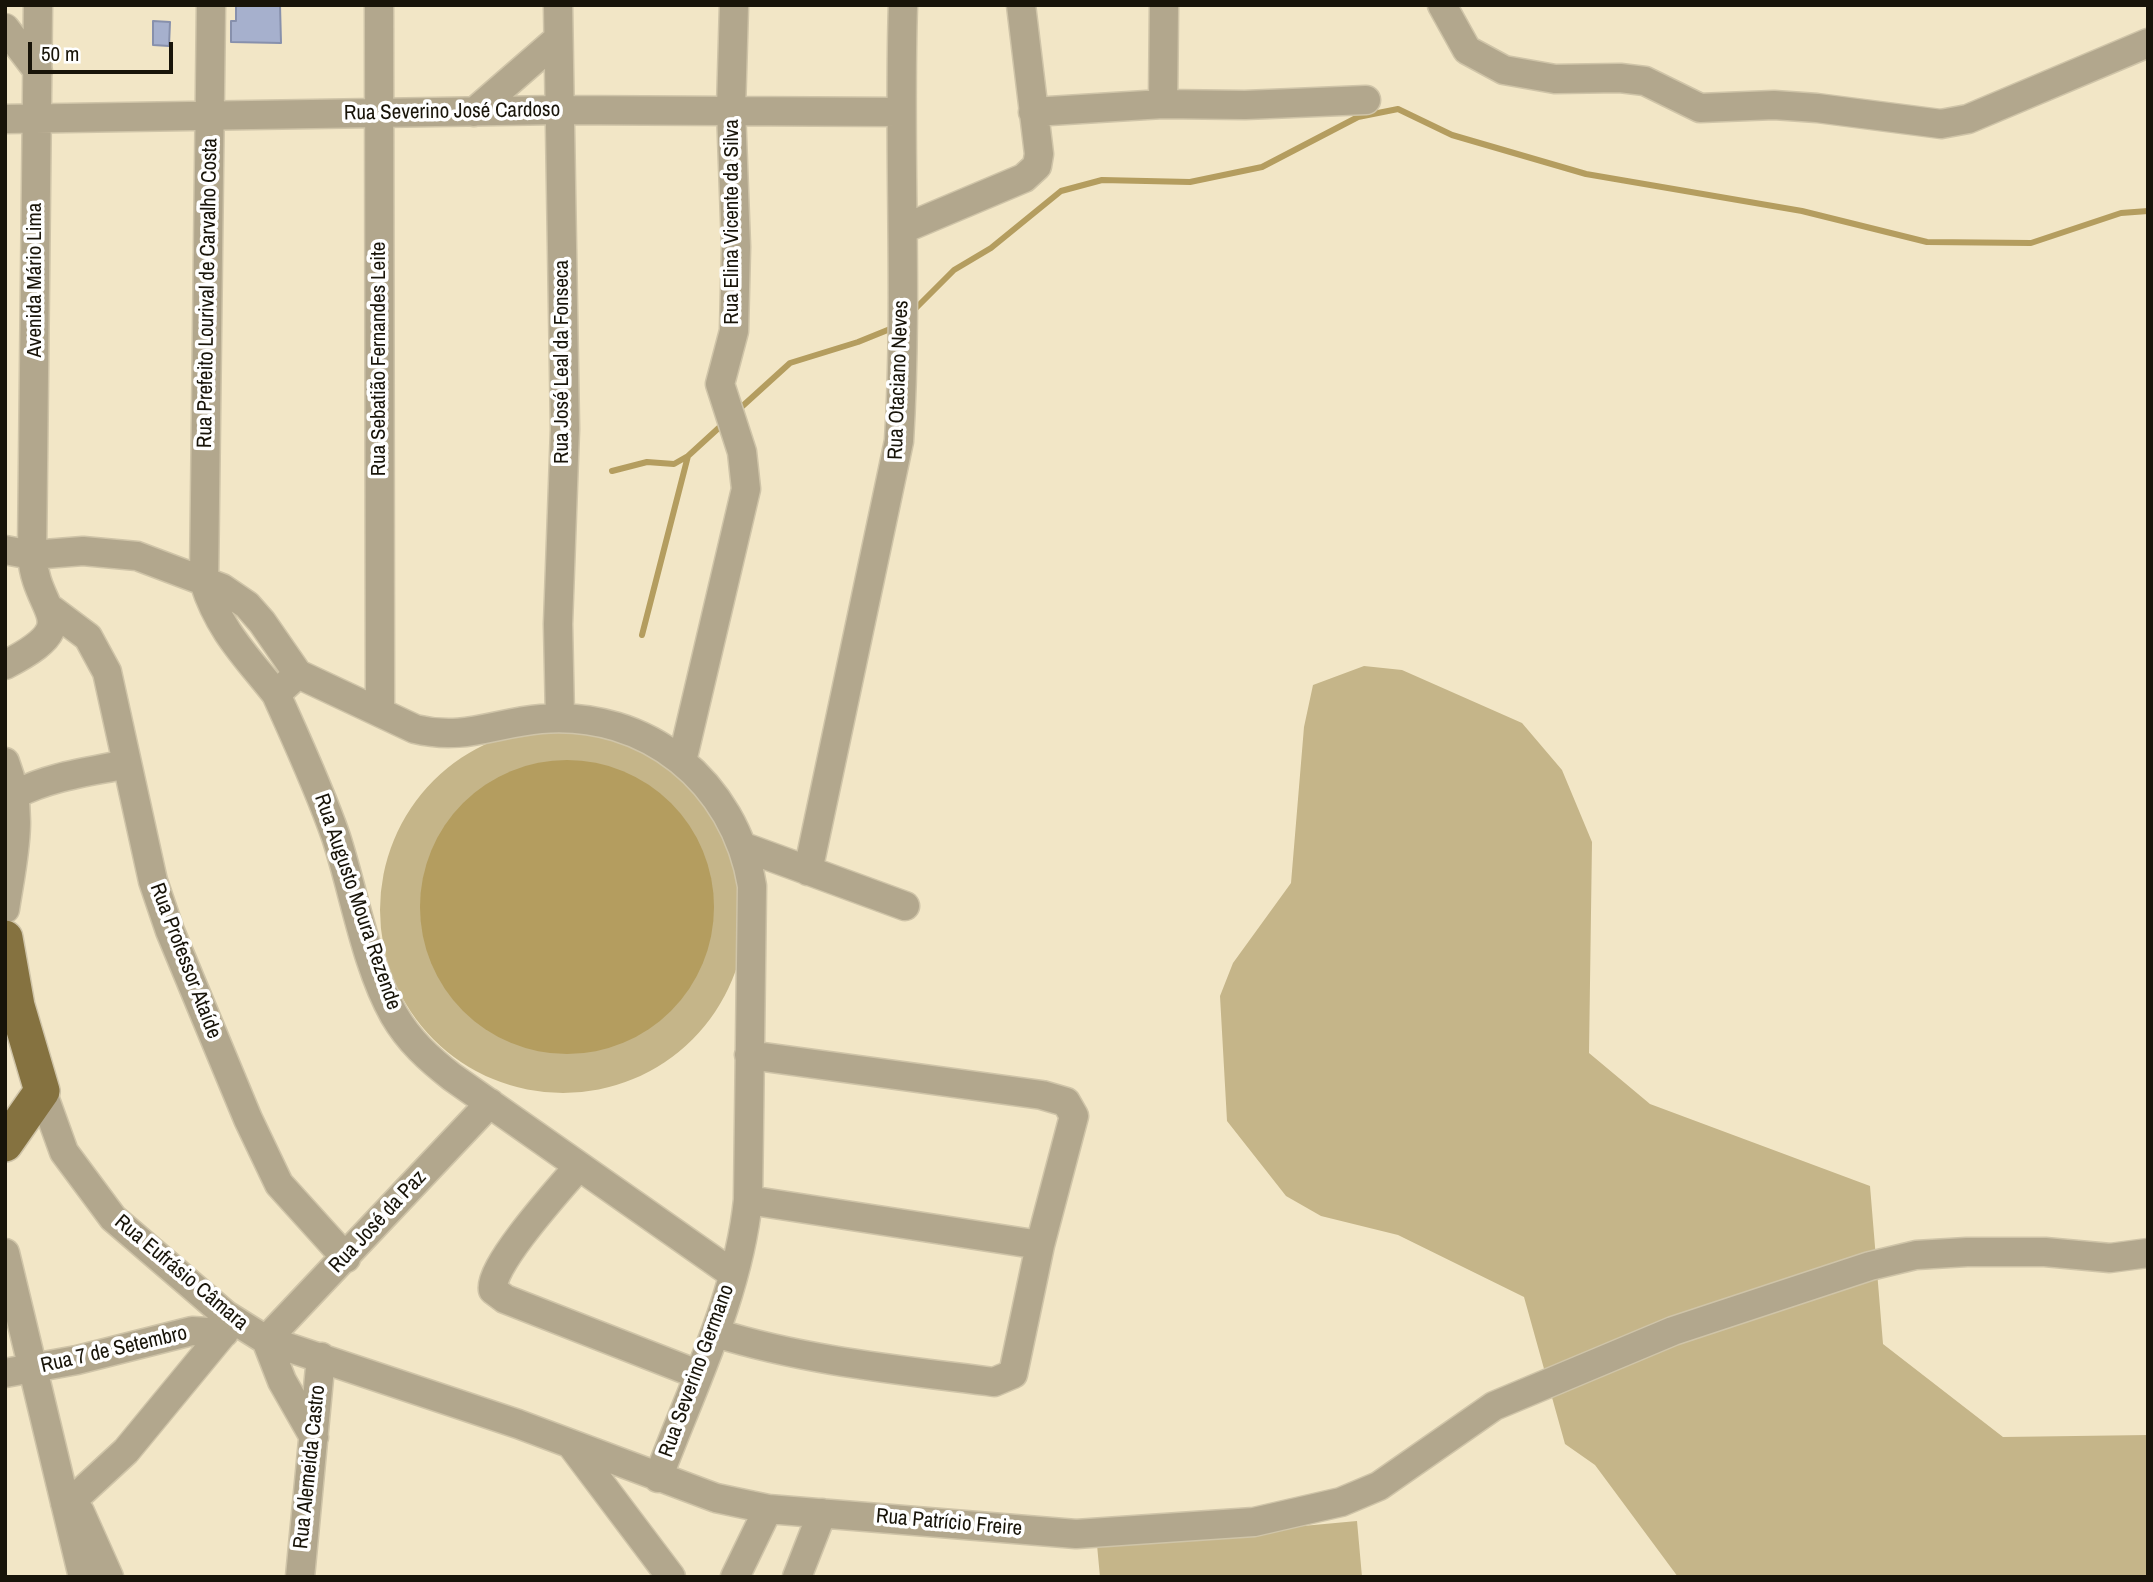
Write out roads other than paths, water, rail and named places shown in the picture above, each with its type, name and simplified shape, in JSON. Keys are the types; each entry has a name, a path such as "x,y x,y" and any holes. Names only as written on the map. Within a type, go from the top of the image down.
{"main road":[{"name":"Rua Eufrásio Câmara","path":"5,938 17,1006 42,1091"},
{"path":"9,1125 42,1091"}],"street":[{"name":"Avenida Mário Lima","path":"38,5 38,71 19,553 35,576 52,610"},
{"name":"Rua Prefeito Lourival de Carvalho Costa","path":"204,582 211,5"},
{"name":"Rua Sebatião Fernandes Leite","path":"379,5 380,712"},
{"name":"Rua José Leal da Fonseca","path":"558,5 565,429 558,624 560,718"},
{"name":"Rua Elina Vicente da Silva","path":"682,761 744,505 742,452 720,384 734,331 736,247 731,109 734,5"},
{"name":"Rua Otaciano Neves","path":"808,871 866,586 895,466 902,384 899,112 904,5"},
{"path":"902,229 1032,173 1039,160 1021,5"},
{"path":"1163,104 1164,5"},
{"path":"1450,8 1466,50 1504,70 1555,79 1620,78 1645,81 1700,108 1774,105 1941,124 1968,119 2148,43"},
{"path":"5,29 38,71"},
{"path":"474,112 558,39"},
{"path":"1033,112 1163,104 1245,105 1366,100"},
{"name":"Rua Severino José Cardoso","path":"5,119 559,110 899,112"},
{"path":"19,553 83,551 130,555 231,592 262,622 298,674 276,694"},
{"name":"Rua Augusto Moura Rezende","path":"204,582 214,612 225,631 276,694 310,768 336,837 378,977 393,1014 425,1056 733,1274"},
{"path":"5,665 38,648 49,630 52,610"},
{"name":"Rua Professor Ataíde","path":"52,610 81,630 99,657 111,687 160,905 253,1129 279,1184 346,1258"},
{"name":"Rua Severino Germano","path":"298,674 415,729 436,734 461,734 537,719 560,718 593,720 631,732 682,761 712,791 744,847 752,886 753,913 748,1200 733,1274 716,1332 697,1374 658,1478"},
{"path":"5,762 16,793 12,866 5,909"},
{"path":"16,793 55,777 92,773 127,764"},
{"path":"744,847 905,906"},
{"path":"716,1332 770,1348 830,1360 1000,1381 1013,1374 1040,1245 1074,1116 1066,1102 1057,1099 749,1055"},
{"name":"Rua Eufrásio Câmara","path":"42,1091 64,1152 113,1218 229,1327 518,1424 573,1447"},
{"name":"Rua José da Paz","path":"266,1340 490,1103"},
{"path":"9,1125 64,1152"},
{"path":"579,1166 539,1212 506,1257 494,1276 493,1290 505,1299 697,1374"},
{"path":"748,1200 1040,1245"},
{"name":"Rua Patrício Freire","path":"573,1447 716,1498 768,1509 1076,1534 1254,1522 1341,1502 1380,1486 1494,1406 1673,1331 1870,1266 1916,1255 1955,1253 2045,1252 2110,1258 2148,1253"},
{"path":"5,1253 70,1501 83,1577"},
{"path":"70,1501 141,1435 229,1327"},
{"name":"Rua 7 de Setembro","path":"5,1373 192,1331 229,1327"},
{"path":"266,1340 282,1381 314,1437"},
{"name":"Rua Alemeida Castro","path":"300,1577 321,1357"},
{"path":"573,1447 671,1577"},
{"path":"70,1501 109,1577"},
{"path":"735,1577 768,1509"},
{"path":"797,1577 822,1513"}],"waterway":[{"path":"911,313 954,270 991,248 1061,191 1102,180 1190,182 1262,167 1358,117 1398,109 1452,135 1586,174 1802,211 1927,242 2031,243 2121,213 2148,211"},
{"path":"736,412 790,363 858,342 895,327"},
{"path":"642,635 688,456 723,424"},
{"path":"612,471 647,462 674,464 688,456"}]}
